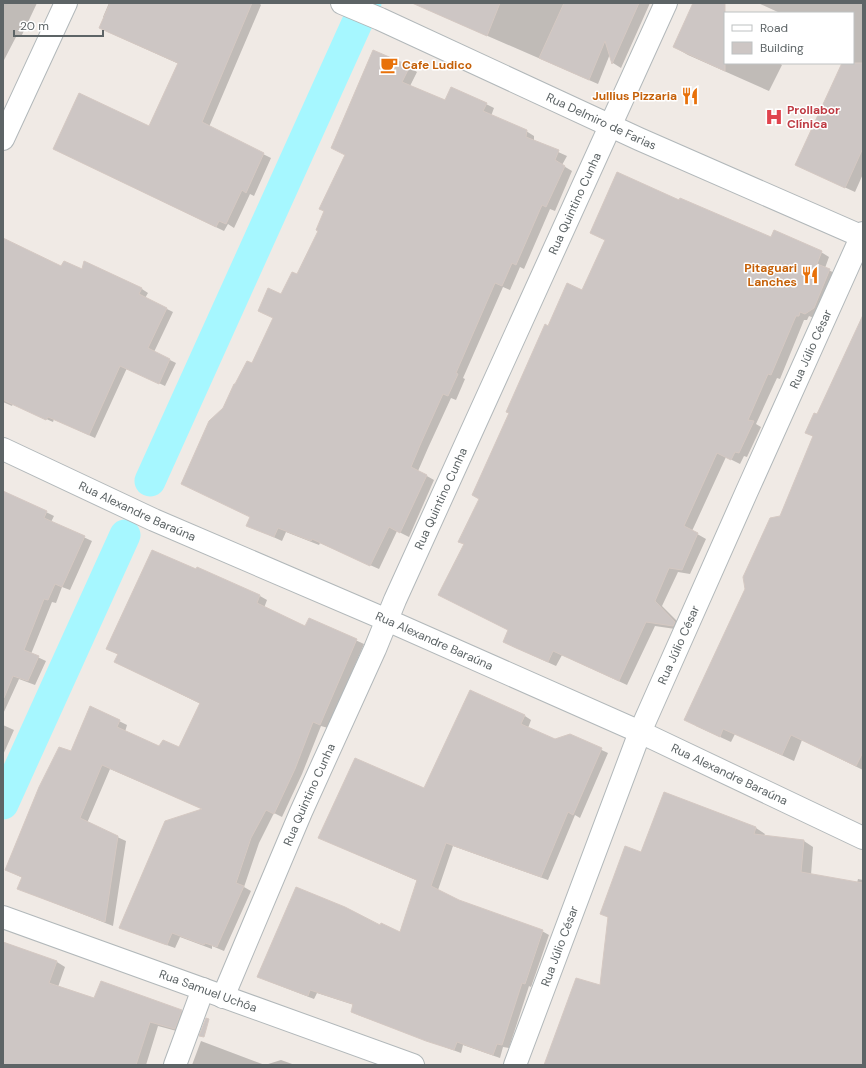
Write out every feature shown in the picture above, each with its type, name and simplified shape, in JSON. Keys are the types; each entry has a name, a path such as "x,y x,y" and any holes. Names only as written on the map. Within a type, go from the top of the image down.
{"street":[{"path":"3,138 66,3"},
{"name":"Rua Quintino Cunha","path":"175,1065 213,993 301,812 666,3"},
{"name":"Rua Delmiro de Farias","path":"343,4 380,19 611,126 862,235"},
{"name":"Rua Júlio César","path":"515,1065 640,732 746,491 862,235"},
{"name":"Rua Alexandre Baraúna","path":"3,449 153,520 387,620 640,732 863,838"},
{"name":"Rua Samuel Uchôa","path":"3,917 413,1065"}],"building":[{"path":"110,3 252,3 202,122 264,153 246,193 242,190 226,224 219,221 216,227 53,149 79,93 149,126 178,63 99,28"},
{"path":"412,3 500,3 487,36"},
{"path":"564,3 639,3 612,64 605,41 589,80 539,58"},
{"path":"693,3 725,3 725,71 673,47"},
{"path":"373,50 410,66 402,82 445,100 451,87 487,103 483,111 527,130 526,137 559,150 555,160 565,166 546,207 542,205 516,265 512,263 502,286 495,283 456,373 458,374 448,396 443,394 411,467 427,475 400,533 389,527 370,566 312,539 311,541 278,528 274,537 246,526 250,517 181,484 209,421 223,408 247,361 252,363 273,318 258,311 268,288 281,294 292,272 297,274 318,231 316,230 324,211 319,209 345,155 331,148"},
{"path":"863,63 863,148 845,188 795,165 842,64"},
{"path":"617,172 679,200 680,198 771,237 774,230 822,251 817,264 830,269 814,308 805,314 800,312 799,316 796,316 771,375 768,374 748,420 754,421 739,453 735,452 731,460 717,453 684,526 698,533 682,570 669,568 655,601 675,622 673,626 646,622 619,681 553,651 548,662 503,642 508,630 438,595 464,544 458,542 479,499 472,495 509,413 506,412 545,324 548,326 567,283 582,290 605,240 590,233"},
{"path":"3,238 61,266 64,261 82,269 84,261 142,288 139,294 167,308 148,348 170,359 159,384 120,366 89,435 48,417 46,420 3,400"},
{"path":"863,315 863,752 856,766 791,735 782,755 723,729 720,737 684,720 745,589 743,577 770,518 780,516 813,436 805,433 814,413 817,414"},
{"path":"3,491 47,511 44,518 85,536 62,587 55,584 48,600 44,599 24,650 39,656 28,681 13,676 4,698 3,698"},
{"path":"152,550 196,569 197,567 260,595 257,603 305,626 309,618 357,639 320,725 313,722 295,769 274,814 266,810 251,838 236,883 244,886 217,947 205,943 204,945 172,933 167,945 119,928 165,821 202,809 102,765 80,818 118,836 105,922 17,889 22,877 5,870 39,787 59,747 71,751 90,706 120,720 117,727 159,746 163,740 179,747 200,703 114,662 118,654 106,649"},
{"path":"470,690 525,715 521,724 555,739 570,734 602,748 573,815 568,812 541,877 446,843 431,886 459,900 543,930 525,984 522,983 502,1045 497,1044 493,1055 457,1042 454,1050 426,1041 351,1012 353,1004 310,990 308,996 257,977 296,887 345,907 380,925 381,923 400,932 417,880 318,838 355,758 424,788"},
{"path":"664,792 756,827 754,834 804,840 801,872 863,883 863,1065 544,1065 576,978 600,985 608,917 600,914 625,846 641,852"},
{"path":"3,942 57,961 49,983 94,998 101,981 182,1010 175,1029 150,1022 136,1065 3,1065"},
{"path":"206,1018 209,1019 204,1037 199,1036"}],"waterway":[{"path":"150,481 366,3"},
{"path":"3,804 125,535"}],"place":[{"name":"Cafe Ludico","path":"389,65"},
{"name":"Jullius Pizzaria","path":"690,96"},
{"name":"Prollabor Clínica","path":"774,117"},
{"name":"Pitaguari Lanches","path":"810,275"}]}
